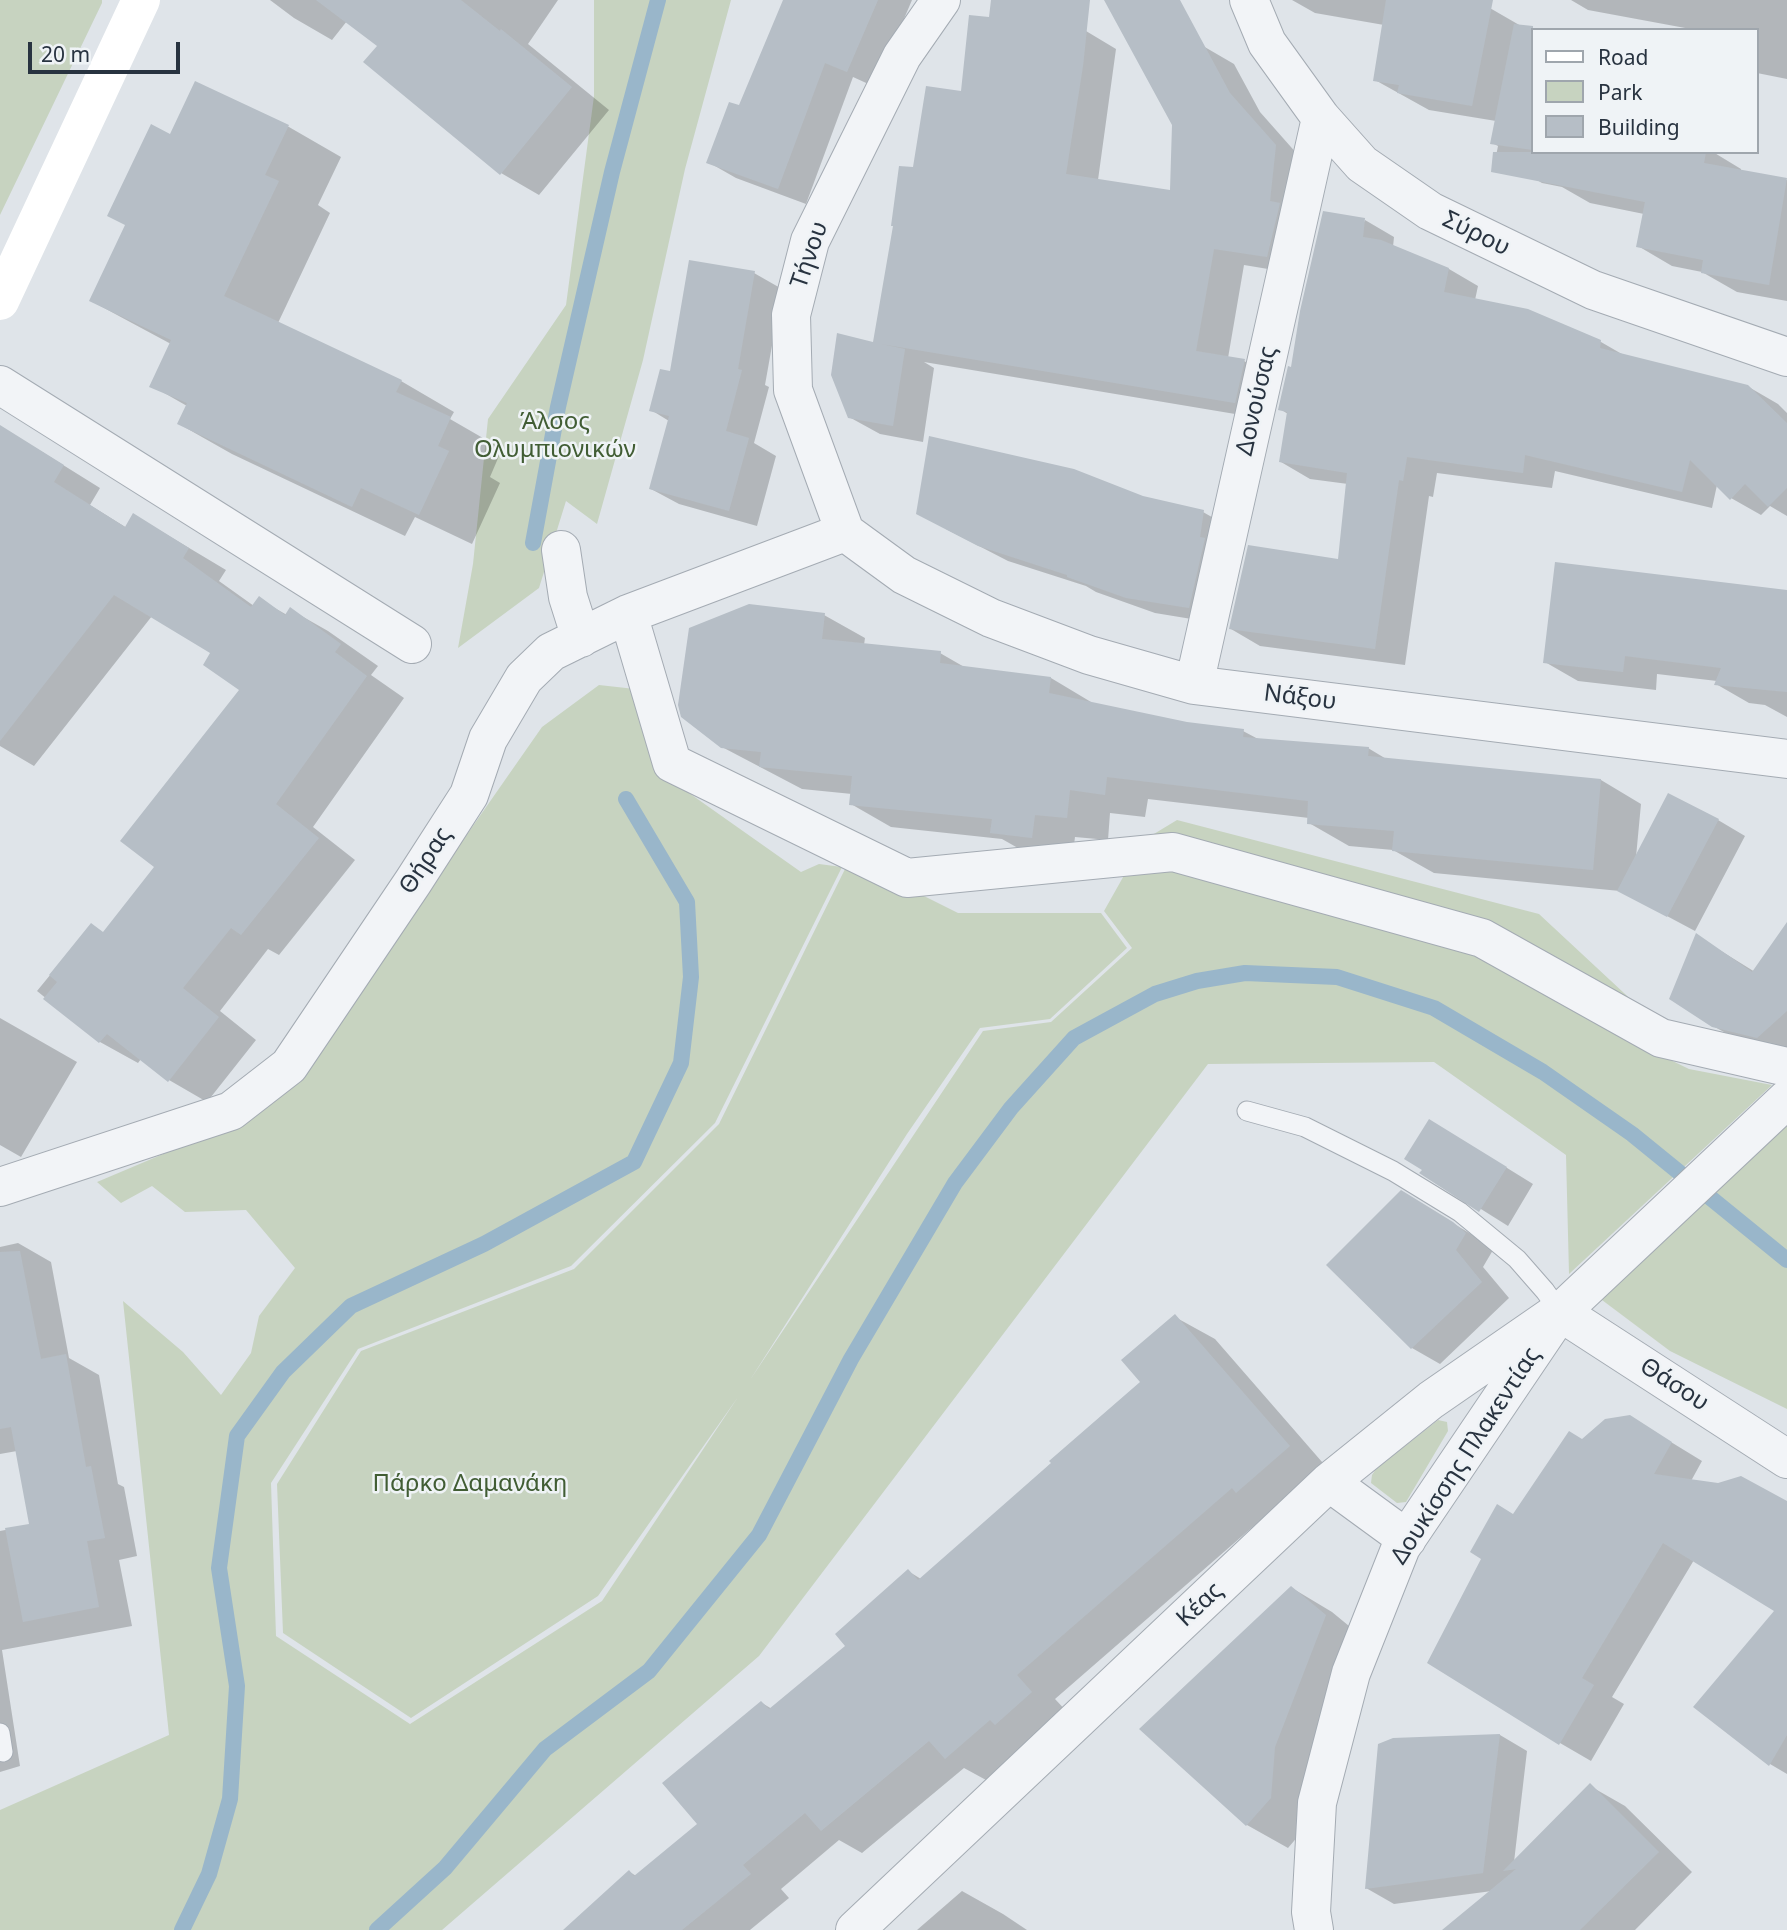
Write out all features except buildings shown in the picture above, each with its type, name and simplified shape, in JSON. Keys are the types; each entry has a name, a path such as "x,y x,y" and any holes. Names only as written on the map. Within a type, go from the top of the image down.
{"street":[{"path":"0,301 141,0"},
{"name":"Τήνου","path":"845,532 793,390 791,315 810,241 902,56 941,0"},
{"name":"Σύρου","path":"1249,0 1267,43 1321,118 1362,164 1430,211 1593,290 1787,357"},
{"name":"Δονούσας","path":"1194,685 1321,118"},
{"path":"0,386 412,644"},
{"name":"Θήρας","path":"0,1187 231,1111 289,1066 469,794 488,739 524,678 551,652 628,614 845,532"},
{"name":"Νάξου","path":"845,532 904,575 991,618 1089,655 1194,685 1787,759"},
{"path":"561,550 568,597 581,638"},
{"path":"628,614 672,762 907,878 1173,852 1482,938 1661,1038 1787,1067"},
{"path":"1564,1309 1787,1099"},
{"name":"Θάσου","path":"1564,1309 1787,1459"},
{"name":"Κέας","path":"855,1930 1329,1482 1431,1400 1564,1309"},
{"name":"Δουκίσσης Πλακεντίας","path":"1314,1930 1311,1912 1317,1803 1351,1673 1401,1547 1564,1309"},
{"path":"1329,1482 1407,1539"}],"lane":[{"path":"1247,1111 1305,1127 1393,1171 1460,1212 1517,1259 1564,1309"},
{"path":"0,1732 4,1752"}],"green space":[{"path":"0,0 102,0 102,3 0,215"},
{"name":"Άλσος Ολυμπιονικών","path":"594,0 731,0 685,169 643,360 597,524 566,501 539,588 458,648 473,564 488,419 566,305 594,96"},
{"name":"Πάρκο Δαμανάκη","path":"599,685 644,690 672,781 801,872 819,864 842,867 715,1123 571,1266 358,1349 271,1483 276,1636 410,1724 602,1601 738,1397 598,1596 411,1718 283,1633 277,1484 361,1351 574,1269 719,1124 846,867 906,887 958,913 1101,913 1127,948 1050,1019 980,1028 907,1134 750,1380 983,1031 1051,1022 1132,948 1104,911 1144,840 1177,820 1539,914 1653,1020 1648,1049 1689,1069 1772,1085 1569,1274 1566,1155 1434,1062 1208,1064 759,1656 442,1930 0,1930 0,1810 169,1735 123,1301 183,1352 221,1395 251,1353 259,1316 295,1268 246,1210 185,1212 152,1186 121,1203 97,1182 239,1122 299,1075 542,727"},
{"path":"1787,1118 1787,1409 1670,1351 1594,1294"},
{"path":"1438,1420 1447,1422 1448,1431 1406,1502 1397,1503 1371,1483 1372,1475"}],"waterway":[{"path":"533,543 558,407 612,172 658,0"},
{"path":"182,1930 209,1874 230,1799 237,1686 219,1568 237,1436 283,1372 351,1306 484,1244 634,1162 681,1063 691,977 687,902 626,799"},
{"path":"377,1930 445,1868 545,1749 649,1671 759,1535 851,1359 955,1183 1011,1108 1074,1038 1155,994 1197,981 1245,973 1337,977 1434,1008 1543,1072 1632,1134 1787,1260"}]}
